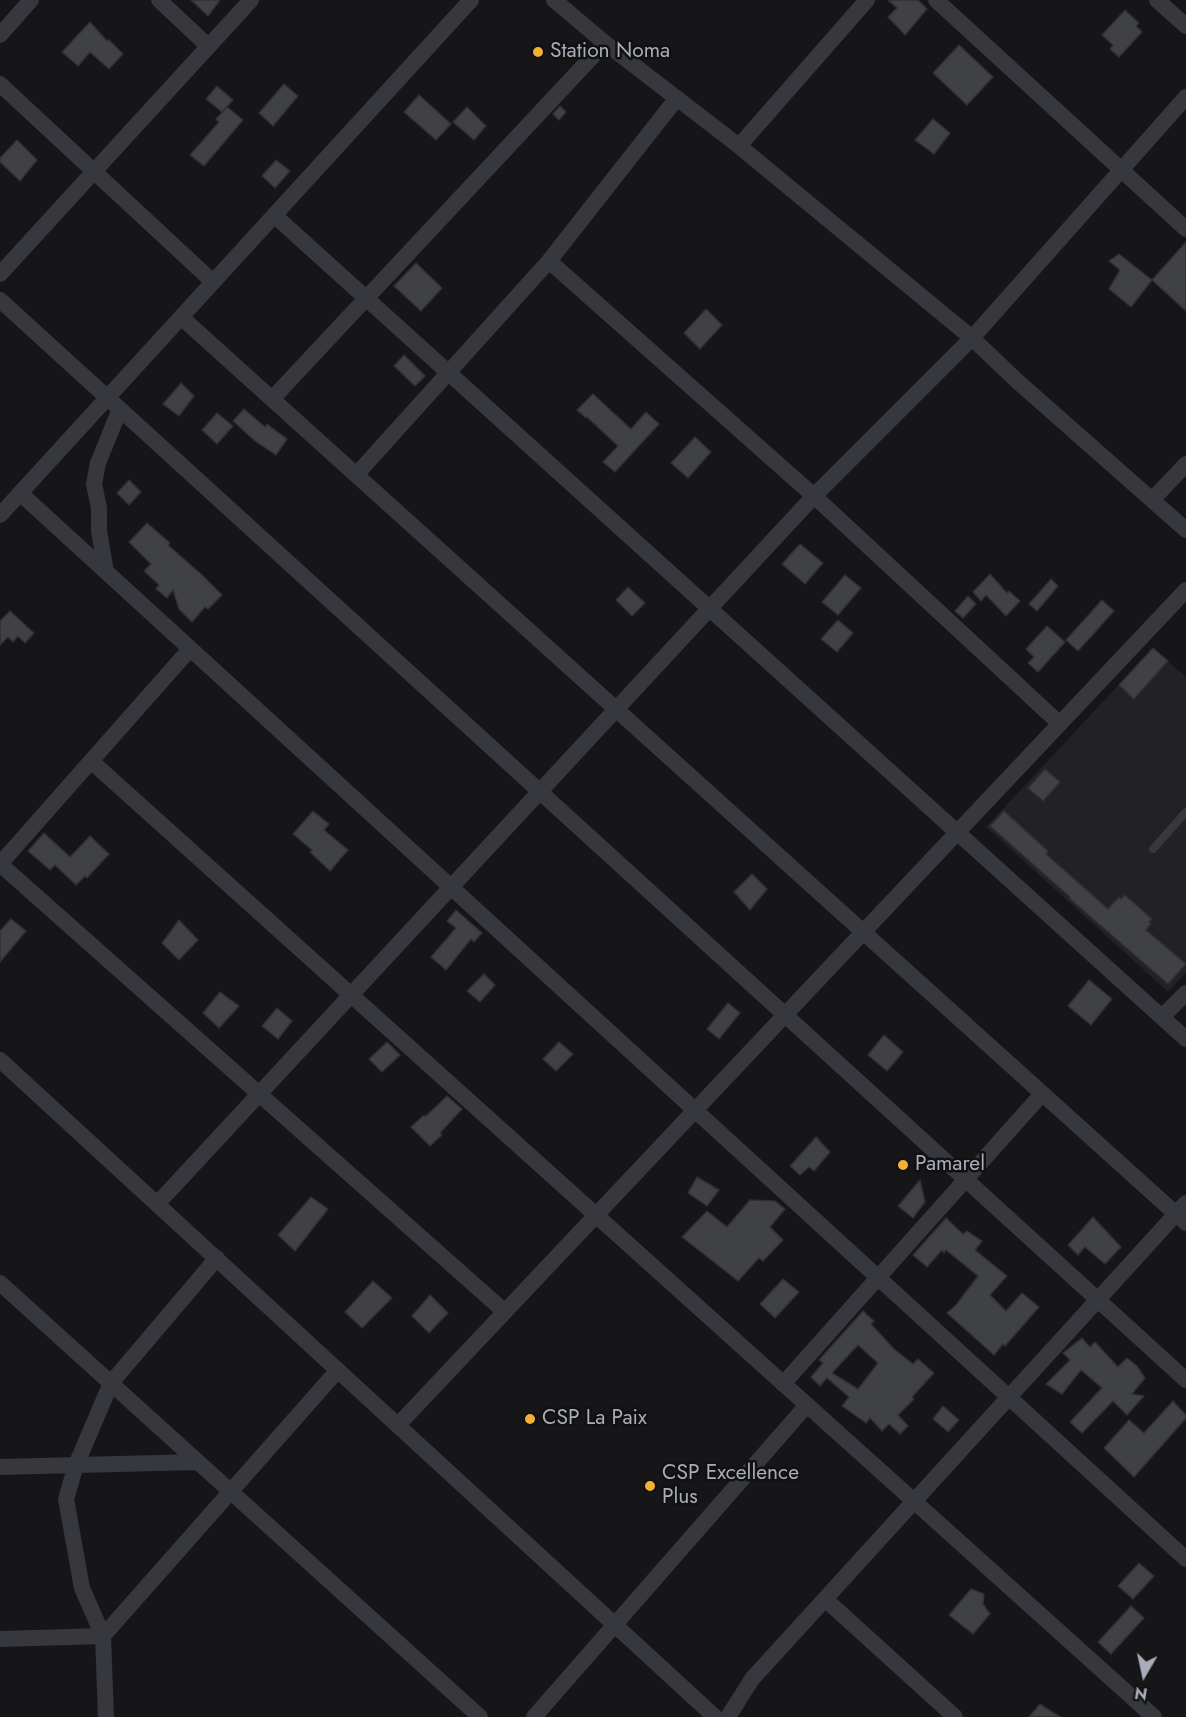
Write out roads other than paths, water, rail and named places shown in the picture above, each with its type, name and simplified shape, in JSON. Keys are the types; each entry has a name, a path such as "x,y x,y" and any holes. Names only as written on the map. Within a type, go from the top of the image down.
{"street":[{"path":"0,35 31,0"},
{"path":"159,0 208,46"},
{"path":"0,274 251,0"},
{"path":"0,515 471,0"},
{"path":"554,0 605,43 739,146 972,338 1186,530"},
{"path":"739,146 867,0"},
{"path":"936,0 1186,229"},
{"path":"1156,0 1186,26"},
{"path":"272,399 605,43"},
{"path":"0,84 213,282"},
{"path":"158,1203 814,496 972,338 1186,97"},
{"path":"356,476 549,261 677,98"},
{"path":"274,215 1186,1039"},
{"path":"549,261 814,496 1060,724"},
{"path":"0,300 1186,1380"},
{"path":"181,317 1042,1094 1183,1213 1098,1300 752,1678 728,1717"},
{"path":"106,572 94,484 98,463 120,409"},
{"path":"1152,500 1186,464"},
{"path":"20,493 1186,1559"},
{"path":"398,1425 1186,590"},
{"path":"190,648 0,864 505,1312"},
{"path":"91,761 1154,1717"},
{"path":"1162,1017 1186,993"},
{"path":"0,1060 715,1717"},
{"path":"783,1384 1042,1094"},
{"path":"106,1717 103,1636 82,1588 66,1499 76,1466 111,1383 218,1258"},
{"path":"0,1283 480,1717"},
{"path":"0,1639 103,1636 338,1370"},
{"path":"534,1717 807,1405"},
{"path":"0,1467 197,1461"},
{"path":"825,1599 955,1717"}],"lane":[{"path":"1153,849 1186,812"}],"place":[{"name":"Station Noma","path":"538,52"},
{"name":"Pamarel","path":"903,1165"},
{"name":"CSP La Paix","path":"530,1419"},
{"name":"CSP Excellence Plus","path":"650,1486"}]}
